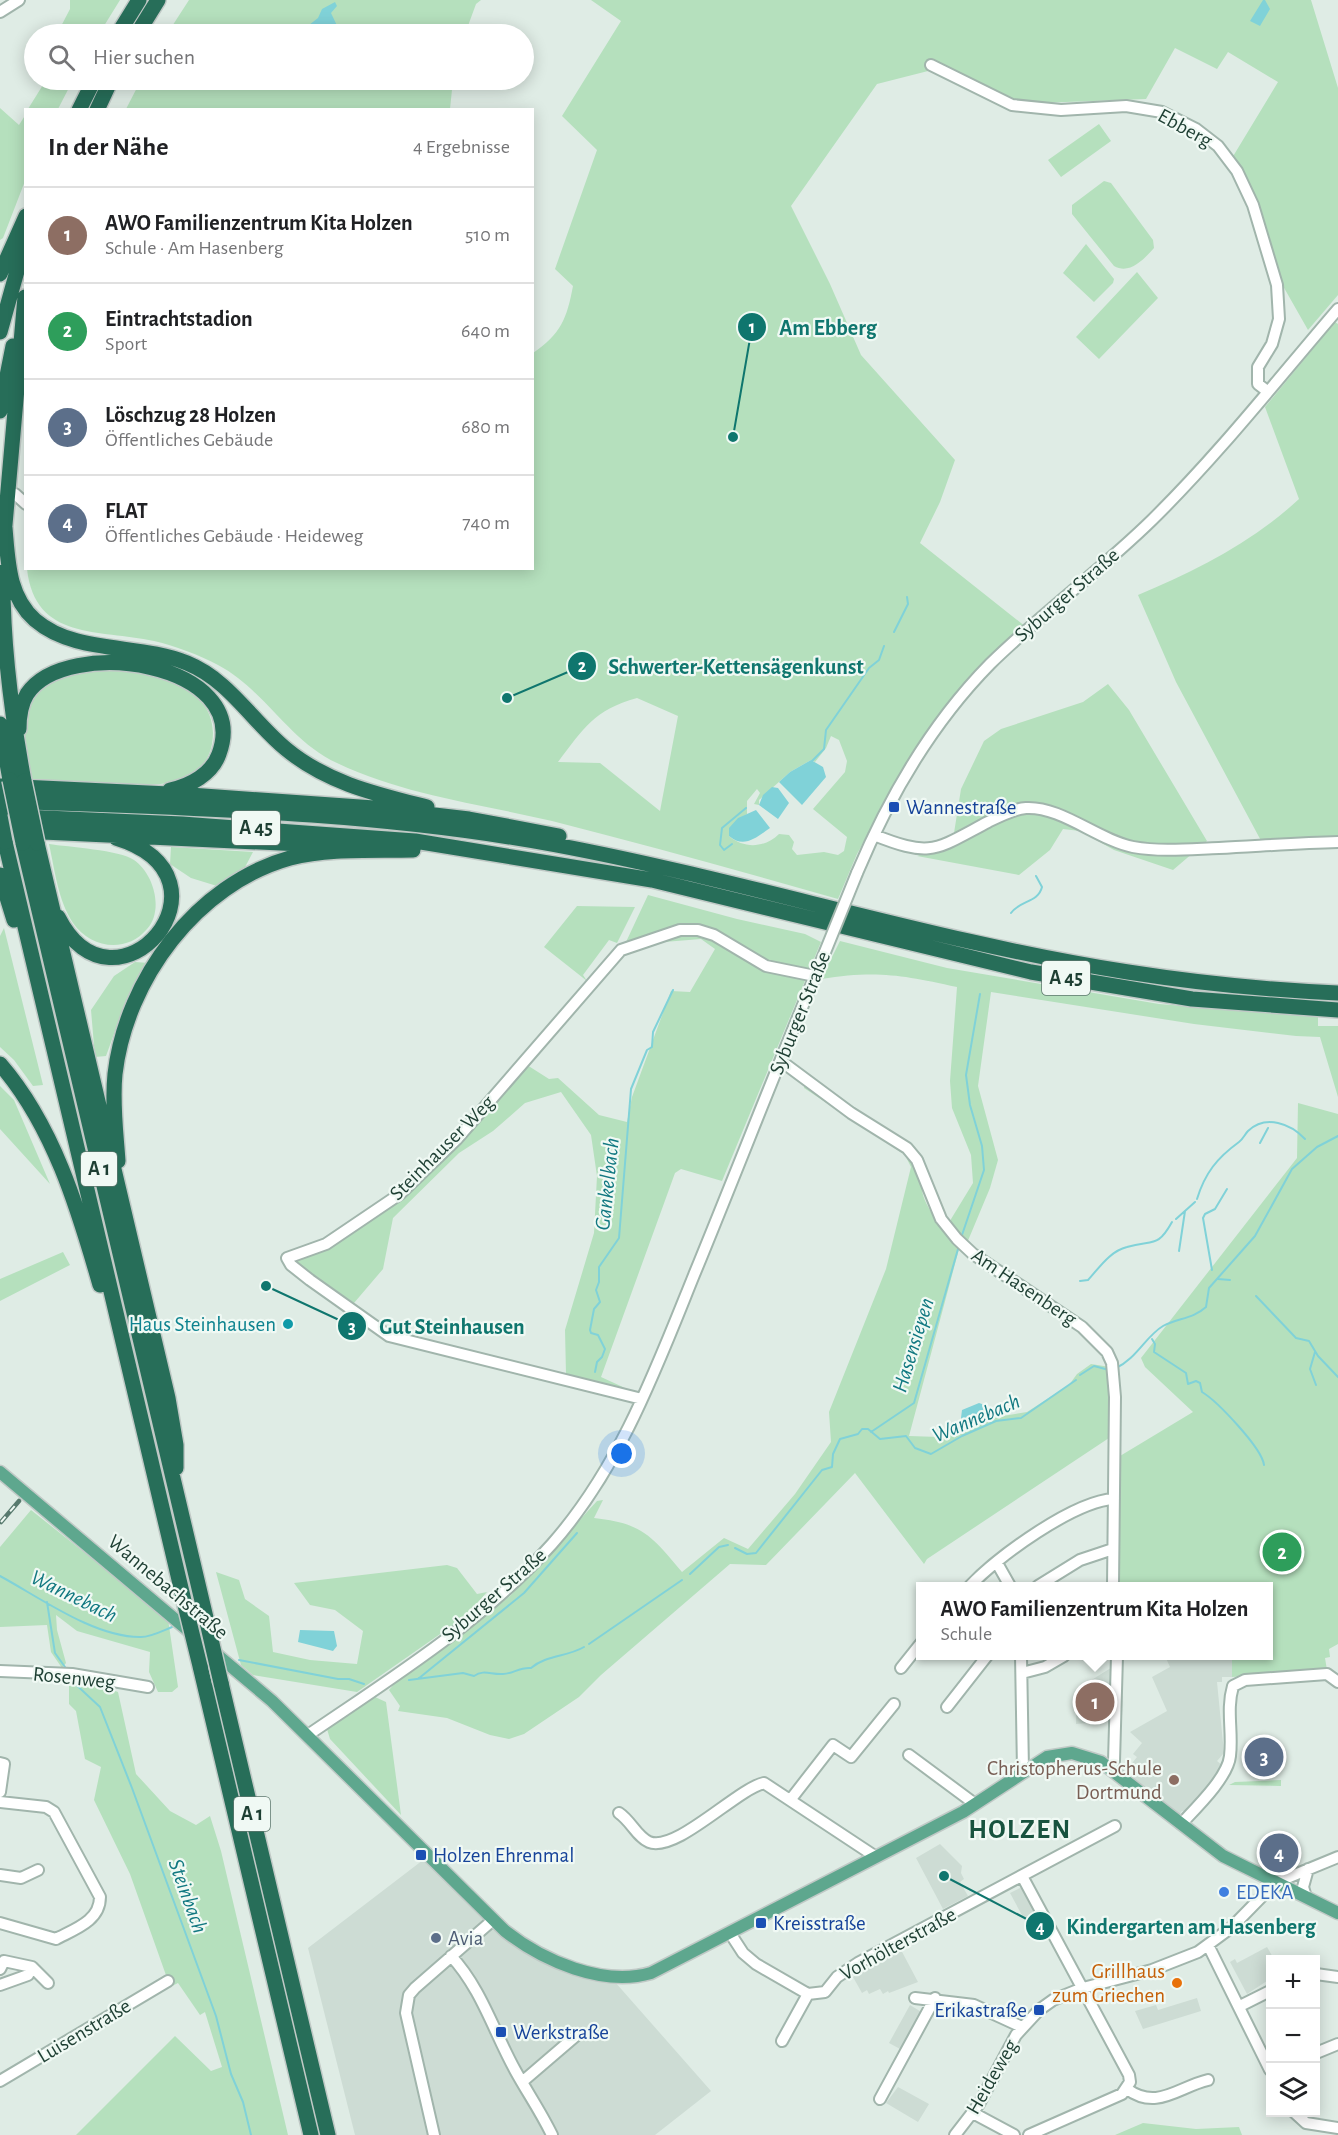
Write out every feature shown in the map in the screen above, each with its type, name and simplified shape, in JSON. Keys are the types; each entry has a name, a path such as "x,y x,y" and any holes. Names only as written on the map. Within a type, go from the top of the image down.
{"highway":[{"path":"124,24 139,0"},
{"path":"143,24 159,0"},
{"path":"80,108 88,90"},
{"path":"98,108 106,90"},
{"path":"0,274 24,220"},
{"path":"0,332 24,246"},
{"path":"0,411 24,300"},
{"path":"20,762 4,656 5,528 24,307"},
{"path":"5,528 13,588 33,618 51,632 87,642 154,652 189,663 224,686 284,747 316,770 368,792 469,819 575,840 603,855"},
{"path":"122,791 175,789 194,782 213,765 220,753 223,732 217,707 202,690 183,678 142,666 91,664 60,670 35,685 23,703 19,726 20,762 11,782 122,791 311,803 469,819"},
{"name":"A 1","path":"0,724 11,782 30,843 177,1495 328,2135"},
{"name":"A 45","path":"0,801 235,810 374,821 552,844 707,876 939,934 1054,959 1206,983 1338,993"},
{"name":"A 1","path":"0,816 311,2135"},
{"name":"A 45","path":"0,816 202,825 415,841 652,880 941,951 1065,978 1192,999 1338,1010"},
{"path":"30,843 48,892 67,933 92,952 107,957 122,956 139,951 156,939 165,926 170,912 171,896 168,880 160,865 147,852 131,843 102,834"},
{"path":"3,836 102,834 413,850 525,863 799,916"},
{"path":"125,1217 114,1107 118,1057 127,1024 140,993 179,932 200,909 230,884 273,864 292,858 339,851 413,850"},
{"path":"0,875 23,950 39,984"},
{"path":"48,892 168,1398 176,1444 177,1495"},
{"path":"0,1064 32,1108 53,1150 92,1255 104,1300 126,1355"}],"main road":[{"name":"Wannebachstraße","path":"0,1472 238,1671 308,1736"},
{"path":"308,1736 493,1920 517,1941 548,1957 594,1973 624,1977 651,1973 975,1804 1023,1770 1047,1757 1063,1753 1092,1757 1110,1767 1230,1861 1338,1913"}],"street":[{"path":"0,12 19,0"},
{"name":"Ebberg","path":"931,65 1012,105 1061,110 1126,106 1162,112 1196,129 1218,146 1237,171 1253,205 1277,285 1279,319 1276,334 1257,372 1258,384 1267,391"},
{"name":"Syburger Straße","path":"308,1736 449,1636 495,1599 533,1564 567,1525 601,1477 642,1399 857,873 907,772 965,692 1019,636 1150,522 1338,309"},
{"path":"15,494 24,502"},
{"path":"874,835 913,849 924,850 945,845 999,816 1027,808 1048,811 1115,842 1144,848 1201,849 1338,842"},
{"name":"Steinhauser Weg","path":"642,1399 389,1336 310,1280 291,1265 287,1258 326,1244 400,1194 457,1139 621,950 680,930 698,930 714,935 766,966 815,976"},
{"name":"Am Hasenberg","path":"781,1061 851,1113 907,1148 917,1160 941,1219 957,1239 974,1254 1082,1327 1107,1352 1112,1363 1115,1397 1113,1582"},
{"path":"975,1582 1051,1525 1098,1502 1114,1499"},
{"path":"1046,1582 1080,1560 1113,1549"},
{"path":"998,1563 1008,1582"},
{"path":"901,1668 916,1649"},
{"path":"947,1707 984,1660"},
{"path":"1022,1660 1023,1770"},
{"path":"1022,1673 1045,1667 1057,1660"},
{"path":"1110,1767 1114,1761 1117,1660"},
{"name":"Rosenweg","path":"0,1671 72,1674 148,1687"},
{"path":"1182,1824 1226,1768 1230,1754 1228,1715 1233,1686 1245,1680 1327,1674 1338,1682"},
{"path":"791,1799 833,1744 850,1757 894,1704"},
{"path":"909,1755 975,1804"},
{"path":"0,1763 4,1764 0,1792"},
{"path":"619,1814 627,1818 647,1841 658,1844 696,1826 760,1784 769,1785 876,1857"},
{"path":"0,1802 46,1807 54,1812 100,1898 100,1906 96,1916 56,1939 0,1923"},
{"name":"Vorhölterstraße","path":"808,1994 825,1992 837,1977 850,1968 1115,1826"},
{"name":"Heideweg","path":"954,2135 973,2113 1022,2027 1052,2001 1083,1988 1167,1965 1208,1945 1240,1920 1275,1883 1338,1857"},
{"path":"1306,1897 1304,1887 1308,1869"},
{"path":"0,1875 21,1878 38,1870"},
{"path":"1022,1876 1129,2075 1127,2089 1122,2094 1029,2135"},
{"path":"434,2135 406,2013 406,2004 415,1988 493,1920"},
{"path":"730,1933 743,1953 756,1964 808,1994 782,2041"},
{"path":"1208,1945 1267,2063"},
{"path":"451,1956 464,1970 479,1996 522,2082 552,2135"},
{"path":"0,1969 4,1961 9,1960 32,1967 48,1983"},
{"path":"0,1985 28,1975 32,1967"},
{"path":"1320,1975 1338,1977"},
{"name":"Luisenstraße","path":"0,2081 168,1981"},
{"path":"1240,2006 1266,1993"},
{"path":"915,1998 935,1998 974,2005 1022,2027"},
{"path":"880,2100 935,1998"},
{"path":"522,2082 578,2034"},
{"path":"1320,2051 1338,2044"},
{"path":"1127,2089 1138,2096 1156,2099 1208,2080"},
{"path":"973,2113 1014,2135"},
{"path":"1299,2117 1306,2123 1338,2128"}],"shaded area":[{"path":"1167,1660 1232,1660 1232,1677 1222,1677 1222,1682 1217,1682 1224,1753 1217,1761 1223,1766 1187,1812 1182,1811 1179,1815 1125,1772 1137,1757 1133,1754 1142,1743 1130,1732 1167,1711 1152,1677 1170,1667"},
{"path":"1114,1666 1113,1716 1100,1716 1100,1722 1076,1724 1077,1689"},
{"path":"940,1844 962,1866 961,1873 964,1879 960,1882 968,1896 943,1909 916,1858"},
{"path":"423,1860 482,1918 522,1952 554,1967 615,1982 711,2091 655,2135 355,2135 308,1948"},
{"path":"1022,1887 1043,1926 1031,1932 1010,1893"},
{"path":"1267,1947 1272,1955 1266,1955 1266,1982 1247,1994 1230,1962 1235,1959 1237,1963"},
{"path":"900,1948 918,1982 889,1993 888,1991 883,1994 880,1989 869,1994 867,1990 862,1993 853,1977 869,1968 868,1965"},
{"path":"1197,1998 1201,2011 1143,2029 1135,2011 1156,2005 1158,2010"},
{"path":"910,2005 923,2013 902,2050 889,2043"},
{"path":"898,2087 929,2104 918,2122 886,2103"}],"green space":[{"path":"70,0 120,0 105,24 62,24 70,9"},
{"path":"189,0 481,0 476,4 469,24 173,24"},
{"path":"591,0 1311,0 1338,88 1338,295 1308,330 1283,286 1258,207 1232,158 1278,82 1228,52 1217,69 1175,48 1146,99 1039,103 1000,97 932,70 877,84 791,206 830,284 861,355 955,460 940,502 920,543 1026,627 964,691 889,796 857,854 838,899 552,821 415,791 363,774 337,763 305,742 249,687 218,665 162,643 73,628 56,620 42,609 32,592 27,570 534,570 534,352 556,332 568,307 573,286 555,269 597,150 562,116 621,21","holes":["637,698 678,716 660,811 600,763 558,762 591,722 610,708 622,703","831,736 839,740 847,761 845,772 813,809 847,837 844,851 838,855 824,852 797,855 792,849 794,842 789,835 779,834 767,842 754,845 741,843 729,836 738,819 747,814 747,801 757,789 760,793 754,804 759,805 759,800 790,772 811,760 815,762 826,748"]},
{"path":"40,90 68,90 59,108 29,108"},
{"path":"136,90 452,90 450,108 127,108"},
{"path":"0,108 19,125 24,117 24,184 3,238 0,240"},
{"path":"1099,124 1111,141 1061,177 1048,160"},
{"path":"1104,181 1111,183 1153,240 1154,248 1141,261 1126,269 1114,266 1072,214 1072,205"},
{"path":"1086,244 1114,279 1113,283 1094,302 1063,273"},
{"path":"1137,272 1158,298 1099,359 1076,337"},
{"path":"1335,322 1338,324 1338,845 1266,850 1176,682 1138,595 1223,554 1262,529 1299,499 1265,407"},
{"path":"94,670 154,677 174,683 191,692 204,705 212,722 212,744 201,768 190,777 176,782 158,784 113,785 31,781 24,736 30,707 37,694 48,684 66,675"},
{"path":"1108,684 1129,710 1207,841 1173,870 1114,850 1080,831 1063,829 1050,850 1019,875 917,856 960,841 954,833 961,789 984,741 1001,729 1083,702"},
{"path":"49,844 106,851 134,860 141,866 151,883 156,903 152,921 147,929 138,937 119,945 98,942 80,931 64,905"},
{"path":"171,847 253,852 244,869 217,886 191,878 170,864"},
{"path":"648,895 737,919 805,934 821,942 722,1181 681,1169 675,1173 601,1377 625,1388 610,1387 566,1374 565,1330 594,1233 597,1176 591,1135 561,1092 525,1103 493,1131 459,1153 393,1218 383,1269 354,1303 294,1261 364,1226 398,1199 527,1065 549,1079 558,1078 599,1115 627,1122 632,1097 671,991 690,992 715,949 701,939 626,942"},
{"path":"577,906 635,907 617,943 609,940 583,975 587,981 544,947"},
{"path":"4,928 43,1085 33,1086 14,1060 0,1047 0,936"},
{"path":"840,941 947,968 1159,1004 1318,1017 1318,1026 1338,1026 1338,1097 1320,1037 1194,1024 991,992 978,1086 998,1160 990,1188 967,1243 948,1224 973,1183 971,1155 952,1108 950,1081 957,987 921,979 874,974 821,979"},
{"path":"135,962 149,963 127,998 106,1056 95,1057 91,1010 114,976"},
{"path":"805,1074 912,1146 923,1163 923,1196 937,1220 959,1249 909,1436 939,1437 997,1417 1027,1412 1069,1385 1077,1374 1091,1364 1110,1367 1112,1432 1120,1446 1120,1456 1193,1412 1145,1367 1141,1358 1297,1158 1298,1103 1338,1114 1338,1644 1329,1649 1330,1657 1325,1658 1327,1670 1232,1677 1232,1660 1273,1660 1273,1582 1118,1582 1118,1448 1112,1436 927,1559 924,1564 855,1473 766,1565 730,1564 601,1675 579,1697 524,1734 509,1739 490,1735 447,1718 398,1711 400,1706 389,1690 402,1675 415,1670 510,1596 597,1501 603,1500 594,1518 624,1523 645,1533 682,1572 724,1538 748,1549 795,1494 831,1442 829,1412 886,1269 911,1167 905,1155 804,1088"},
{"path":"0,1086 14,1100 50,1184 0,1129"},
{"path":"63,1252 70,1265 0,1301 0,1279"},
{"path":"31,1510 168,1619 178,1687 172,1692 158,1692 149,1672 150,1652 77,1631 56,1615 57,1630 66,1663 62,1668 51,1652 47,1625 0,1627 0,1547"},
{"path":"447,1565 457,1568 477,1594 487,1592 466,1616 357,1692 253,1675 241,1665 216,1572 239,1580 245,1599 269,1616 273,1652 310,1660 357,1664 363,1631 335,1610 310,1605 294,1583"},
{"path":"69,1675 118,1692 136,1774 170,1811 196,1825 210,1816 221,1851 288,2135 76,2135 175,2036 211,2071 222,2067 205,2012 200,2015 178,1983 172,1986 167,1978 130,1874 94,1800 101,1767 85,1759 76,1711 69,1704"},
{"path":"375,1697 386,1702 401,1815 330,1739 327,1729"},
{"path":"1281,1780 1281,1786 1229,1785 1235,1782"},
{"path":"1143,2123 1196,2129 1239,2127 1242,2135 1115,2135"}],"water":[{"path":"1263,0 1270,9 1260,26 1250,21"},
{"path":"335,2 337,6 331,13 336,24 310,24 318,18 322,9"},
{"path":"811,760 823,767 826,777 802,805 779,782 790,772"},
{"path":"772,787 778,788 789,803 778,819 759,805 763,795"},
{"path":"756,810 770,828 745,842 729,836 729,828 738,818"},
{"path":"979,1403 985,1405 994,1415 979,1416 965,1422 961,1418 962,1410"},
{"path":"300,1630 334,1631 337,1646 333,1651 298,1642"}],"waterway":[{"name":"Gankelbach","path":"894,632 908,604 907,597"},
{"name":"Gankelbach","path":"812,761 824,749 826,730 869,668 879,660 884,646"},
{"name":"Gankelbach","path":"732,844 724,850 720,845 722,828 746,808"},
{"name":"Hasensiepen","path":"1011,913 1040,892 1042,887 1036,876"},
{"name":"Gankelbach","path":"595,1372 597,1362 605,1349 598,1335 591,1333 590,1330 594,1309 600,1302 596,1290 599,1282 599,1267 619,1238 631,1089 647,1050 652,1047 653,1032 673,990"},
{"name":"Hasensiepen","path":"962,1235 984,1170 982,1146 970,1105 966,1075 980,994"},
{"path":"1197,1199 1213,1167 1255,1126 1270,1122 1286,1125 1305,1139"},
{"path":"1260,1143 1268,1128"},
{"name":"Wannebach","path":"1116,1368 1129,1359 1157,1330 1174,1321 1196,1314 1206,1307 1209,1288 1255,1236 1292,1169 1317,1147 1338,1136"},
{"path":"1212,1270 1203,1218 1205,1214 1215,1209 1227,1189"},
{"path":"1176,1219 1195,1202"},
{"path":"1179,1251 1185,1211"},
{"path":"1080,1281 1088,1280 1115,1252 1158,1240 1172,1222"},
{"name":"Hasensiepen","path":"871,1432 914,1403 958,1249"},
{"path":"1218,1279 1230,1280"},
{"path":"1256,1296 1296,1338 1309,1341 1318,1356 1338,1377"},
{"path":"1152,1339 1155,1344 1154,1352 1186,1373 1188,1384 1196,1381 1200,1383 1202,1392 1228,1415 1256,1448 1264,1465"},
{"path":"1315,1352 1310,1369 1316,1385"},
{"name":"Wannebach","path":"1080,1375 1094,1366 1109,1370"},
{"name":"Wannebach","path":"735,1548 747,1554 756,1553 822,1470 832,1467 833,1454 840,1439 858,1434 862,1429 868,1429 880,1439 906,1436 915,1448 931,1454 962,1436 996,1421 1021,1418 1076,1380"},
{"name":"Gankelbach","path":"418,1679 524,1593 577,1533"},
{"name":"Wannebach","path":"690,1574 719,1547 728,1545"},
{"name":"Wannebach","path":"0,1576 68,1615 105,1631 123,1636 141,1637 172,1627"},
{"name":"Wannebach","path":"589,1644 682,1580"},
{"name":"Steinbach","path":"47,1602 55,1653 65,1667"},
{"name":"Wannebach","path":"409,1680 463,1673 474,1676 484,1673 507,1674 531,1668 543,1661 584,1647"},
{"name":"Wannebach","path":"239,1660 338,1679 349,1679 364,1684"},
{"name":"Steinbach","path":"71,1680 100,1707 216,2016 231,2074 243,2102 251,2135"}],"railway":[{"path":"1,1522 19,1501"}],"place":[{"name":"Am Ebberg","path":"733,437"},
{"name":"Schwerter-Kettensägenkunst","path":"507,698"},
{"name":"Wannestraße","path":"894,807"},
{"name":"Gut Steinhausen","path":"266,1286"},
{"name":"Haus Steinhausen","path":"288,1324"},
{"name":"Eintrachtstadion","path":"1282,1552"},
{"name":"AWO Familienzentrum Kita Holzen","path":"1095,1702"},
{"name":"Löschzug 28 Holzen","path":"1264,1757"},
{"name":"Christopherus-Schule Dortmund","path":"1174,1780"},
{"name":"FLAT","path":"1279,1853"},
{"name":"Holzen Ehrenmal","path":"421,1855"},
{"name":"Kindergarten am Hasenberg","path":"944,1876"},
{"name":"EDEKA","path":"1224,1892"},
{"name":"Kreisstraße","path":"761,1923"},
{"name":"Avia","path":"436,1938"},
{"name":"Grillhaus zum Griechen","path":"1177,1983"},
{"name":"Erikastraße","path":"1039,2010"},
{"name":"Werkstraße","path":"501,2032"}],"district":[{"name":"HOLZEN","path":"1020,1829"}]}
